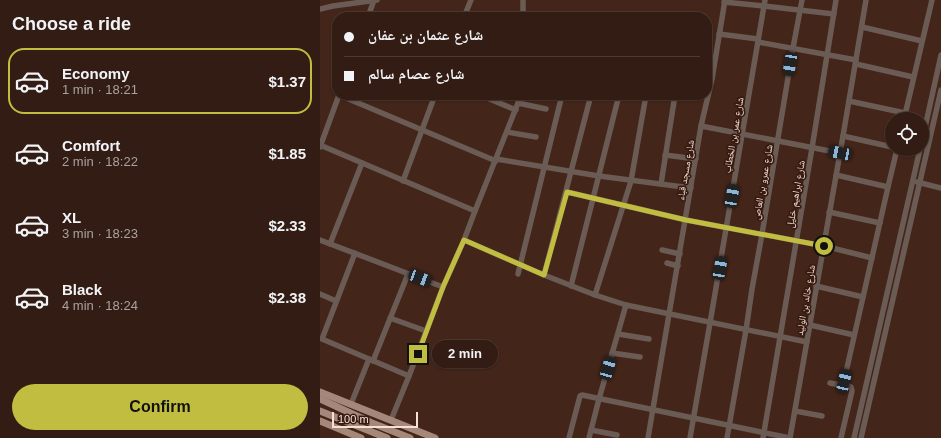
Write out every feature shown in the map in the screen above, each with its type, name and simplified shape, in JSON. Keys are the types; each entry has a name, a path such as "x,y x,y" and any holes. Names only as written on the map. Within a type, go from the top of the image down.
{"main road":[{"path":"320,392 435,438"},
{"path":"320,399 372,423 410,438"},
{"path":"320,411 387,438"},
{"path":"320,421 361,438"}],"street":[{"path":"370,12 374,0"},
{"path":"320,9 377,0"},
{"path":"466,12 471,0"},
{"path":"523,0 523,12"},
{"name":"شارع عمرو بن العاص","path":"727,438 802,0"},
{"name":"شارع ابراهيم خليل","path":"764,435 836,0"},
{"name":"شارع خالد بن الوليد","path":"790,438 844,136 866,0"},
{"path":"906,112 932,0"},
{"path":"725,1 765,3 800,10 834,14"},
{"name":"شارع مسجد قباء","path":"712,78 725,1"},
{"name":"شارع عمر بن الخطاب","path":"690,438 765,3"},
{"path":"862,27 922,41"},
{"path":"719,34 828,54 913,77"},
{"path":"928,112 941,55"},
{"path":"861,438 941,90"},
{"path":"337,100 320,146 475,211"},
{"path":"351,100 496,160 631,181 691,188"},
{"path":"403,181 433,100"},
{"path":"492,100 516,110"},
{"path":"391,420 519,100"},
{"path":"518,274 561,100"},
{"path":"544,275 567,192 590,100"},
{"path":"571,286 618,100"},
{"path":"596,295 631,181 645,100"},
{"path":"661,184 674,100"},
{"name":"شارع مسجد قباء","path":"648,438 654,410 701,126 707,100"},
{"path":"849,101 890,112"},
{"path":"518,103 546,109"},
{"path":"701,126 840,153"},
{"path":"507,132 536,137"},
{"path":"844,136 885,145"},
{"path":"665,155 696,159"},
{"path":"844,384 896,156"},
{"path":"854,438 918,156"},
{"path":"330,244 362,163"},
{"path":"836,175 888,187"},
{"path":"912,181 941,188"},
{"path":"567,192 686,220 824,246 872,258"},
{"path":"830,212 880,223"},
{"path":"320,240 443,287"},
{"path":"464,240 571,286 626,305 807,342"},
{"path":"662,250 680,254"},
{"path":"354,253 321,341 409,376"},
{"path":"667,263 678,266"},
{"path":"351,404 408,274"},
{"path":"816,286 863,296"},
{"path":"320,294 336,301"},
{"path":"589,438 626,305"},
{"path":"390,318 426,331"},
{"path":"810,325 854,335"},
{"path":"618,334 649,340"},
{"path":"612,353 640,357"},
{"path":"830,383 844,384 851,387 852,391 841,438"},
{"path":"569,438 582,395 694,418 764,435 790,438"},
{"path":"795,411 822,416"},
{"path":"591,430 618,435"}],"route":[{"path":"418,354 443,287 464,240 544,275 567,192 686,220 824,246"}]}
